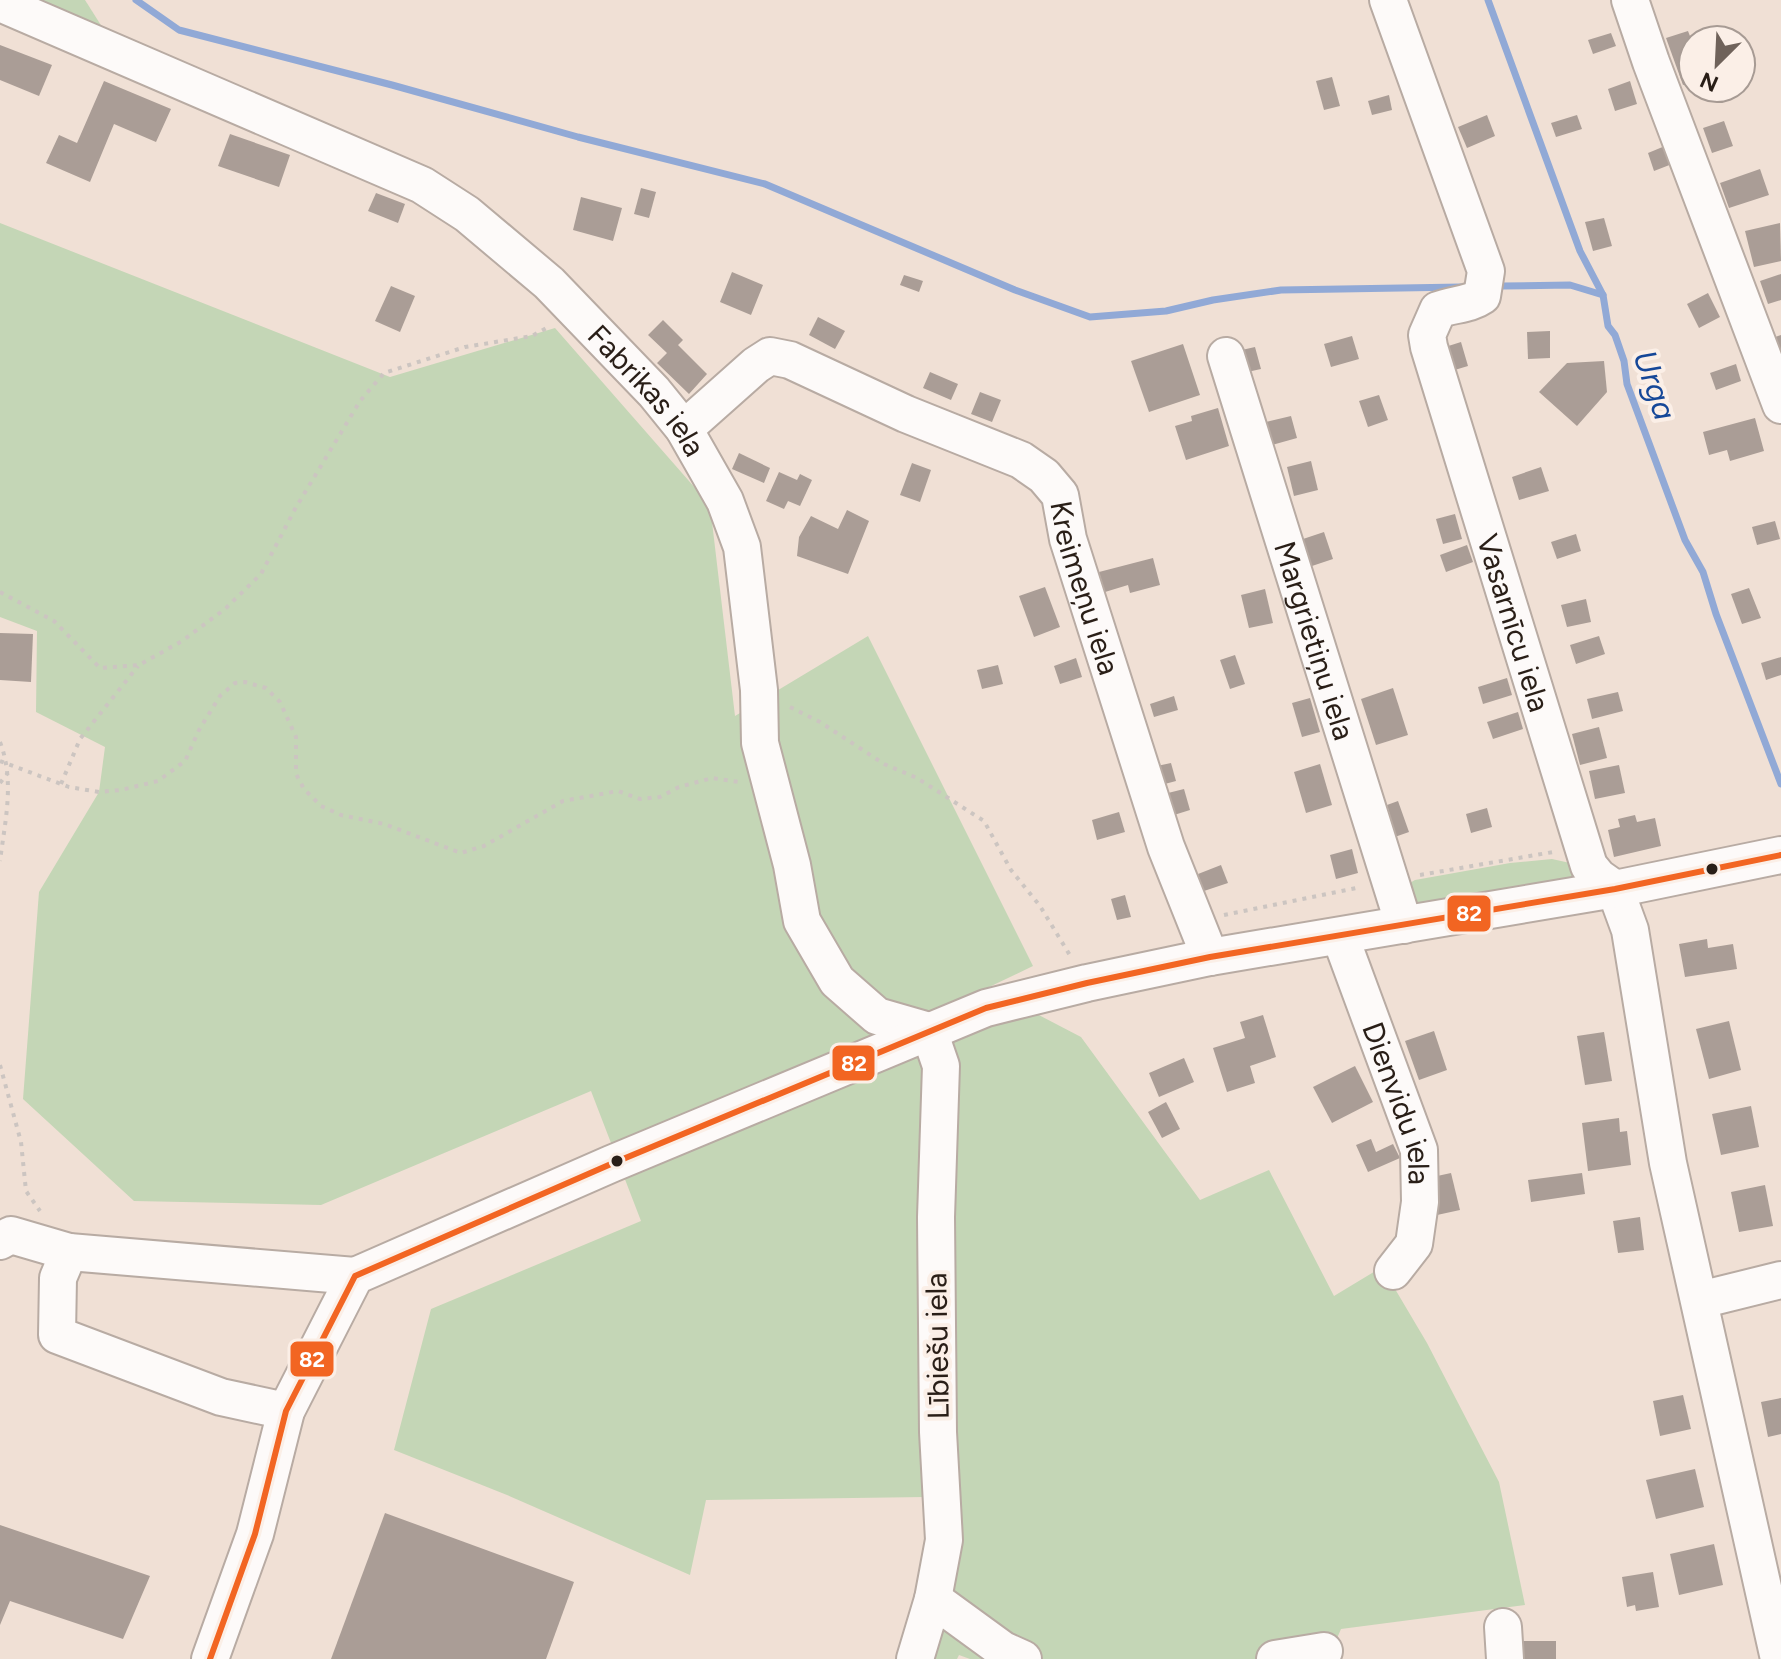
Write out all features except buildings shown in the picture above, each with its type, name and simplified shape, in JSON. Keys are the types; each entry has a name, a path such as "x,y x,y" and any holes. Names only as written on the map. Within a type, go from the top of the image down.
{"street":[{"name":"Vasarnīcu iela","path":"1388,0 1486,271 1482,296 1471,303 1438,310 1427,335 1429,347 1589,866 1615,889"},
{"path":"1630,0 1781,405"},
{"name":"Fabrikas iela","path":"12,5 422,185 501,240 577,311 654,392 684,429 725,501 742,547 759,690 760,743 792,865 802,921 837,981 877,1016 929,1031"},
{"name":"Kreimeņu iela","path":"684,429 770,356 790,360 906,414 1021,460 1044,476 1060,495 1068,539 1166,847 1210,957"},
{"name":"Margrietiņu iela","path":"1226,356 1404,925"},
{"path":"0,1241 11,1235 69,1252 355,1276 611,1164 986,1008 1210,957 1615,889 1781,855"},
{"path":"1615,889 1630,930 1668,1163 1779,1659"},
{"name":"Dienvidu iela","path":"1340,936 1419,1150 1420,1202 1414,1244 1393,1271"},
{"name":"Lībiešu iela","path":"915,1659 933,1599 944,1540 938,1432 936,1217 941,1066 929,1031"},
{"path":"69,1252 58,1278 57,1335 221,1397 286,1411"},
{"path":"210,1659 255,1534 286,1411 355,1276"},
{"path":"1700,1300 1781,1280"},
{"path":"933,1599 1003,1650 1023,1659"},
{"path":"1275,1659 1324,1651"}],"path":[{"path":"61,784 80,739 139,665 173,646 225,609 261,574 295,509 360,401 384,373 465,347 532,336 577,311"},
{"path":"0,592 54,621 100,668 139,665"},
{"path":"0,761 61,784 99,792 158,781 185,761 220,696 235,683 245,682 266,688 280,702 296,737 296,774 304,789 321,806 341,815 384,824 461,853 497,840 563,801 618,791 640,799 660,797 679,787 712,778 770,787"},
{"path":"759,690 820,722 884,764 917,778 984,821 1011,870 1040,906 1087,983"},
{"path":"0,742 8,763 9,792 0,861"},
{"path":"0,783 8,773"},
{"path":"0,1065 21,1142 26,1191 69,1252"}],"green space":[{"path":"23,0 85,0 104,30"},
{"path":"0,223 390,377 555,328 710,505 735,716 868,636 1033,966 987,988 1081,1037 1200,1200 1269,1170 1334,1296 1382,1267 1427,1343 1499,1482 1525,1605 1341,1629 1328,1659 970,1659 959,1655 957,1659 925,1659 937,1623 925,1497 706,1500 690,1575 507,1495 394,1450 431,1309 641,1221 591,1091 321,1205 134,1201 23,1099 39,892 99,792 105,747 36,712 37,631 0,617"},
{"path":"1552,859 1570,863 1583,879 1413,909 1408,884 1415,880 1510,863"}],"waterway":[{"path":"136,0 179,30 765,184 1015,290 1090,317 1166,311 1281,290 1461,287"},
{"name":"Urga","path":"1488,0 1580,251 1603,295 1608,326 1615,335 1624,361 1627,384 1685,540 1703,572 1781,784"},
{"path":"1502,286 1570,285 1603,295"}],"transit line":[{"name":"82","path":"210,1659 255,1534 286,1411 355,1276 611,1164 986,1008 1210,957 1615,889 1781,855"}]}
